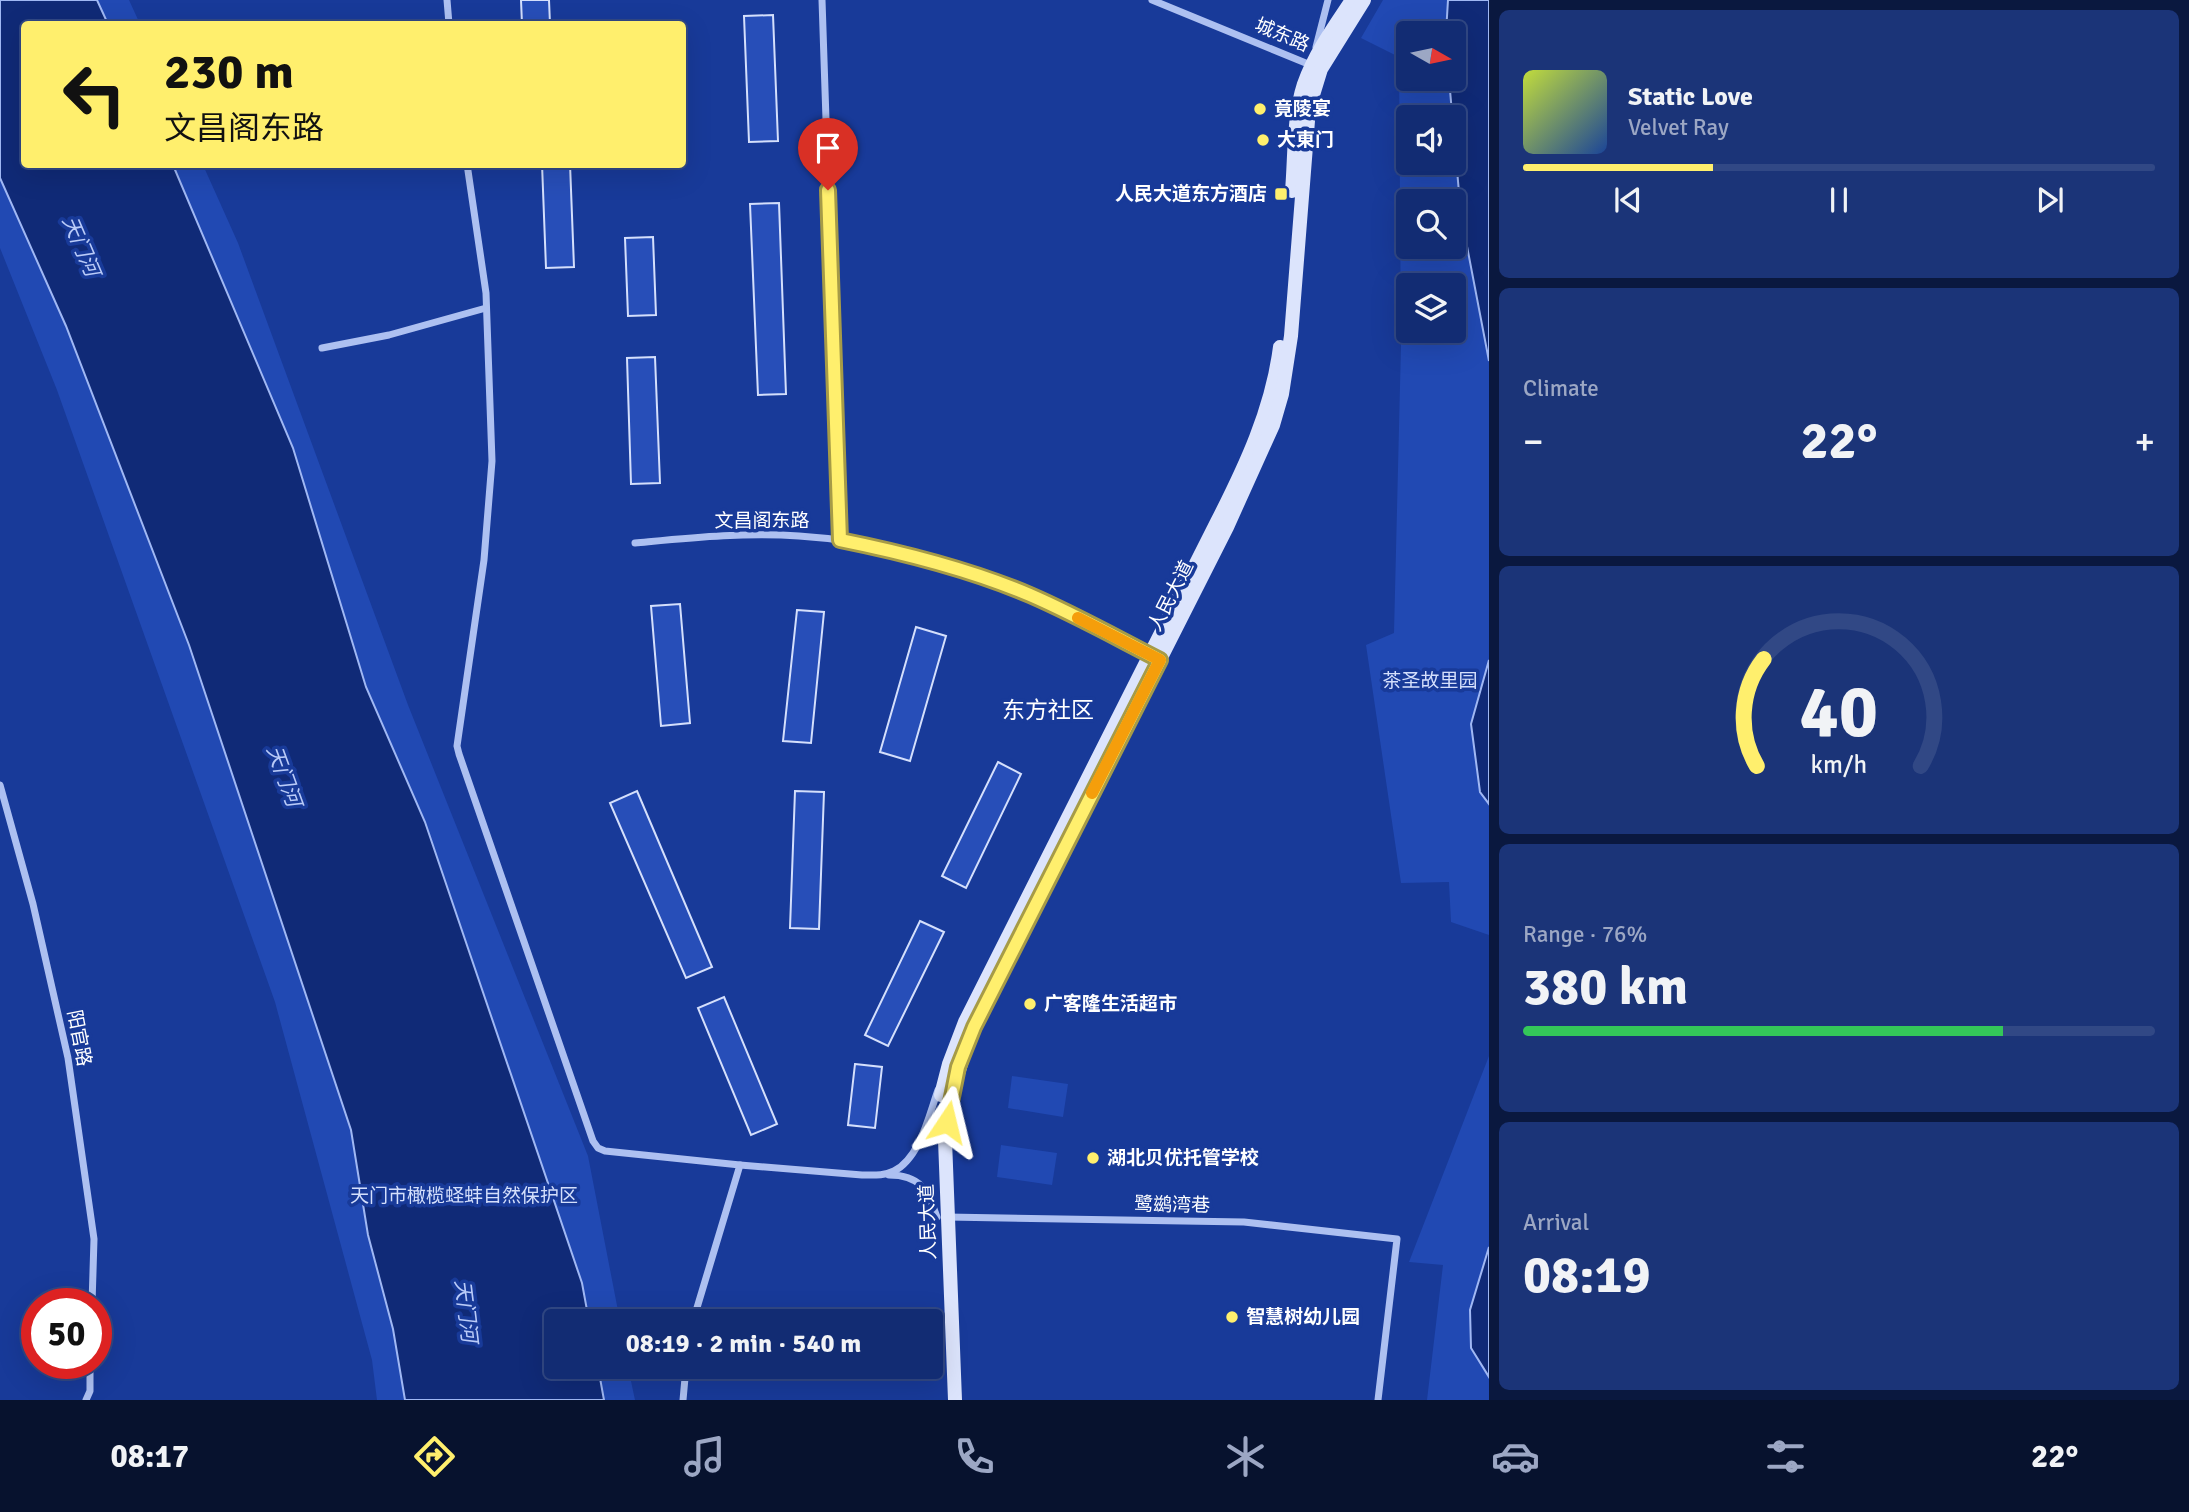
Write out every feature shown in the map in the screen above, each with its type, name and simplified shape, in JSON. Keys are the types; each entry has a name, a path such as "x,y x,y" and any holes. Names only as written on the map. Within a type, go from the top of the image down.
{"main road":[{"name":"人民大道","path":"946,1400 942,1217 945,1140 949,1104 958,1067 974,1027 1155,658 1263,421 1272,391 1282,334 1298,107 1352,0"},
{"name":"人民大道","path":"1316,67 1364,0"},
{"name":"人民大道","path":"955,1400 935,1139 939,1103 949,1063 965,1022 1155,658"}],"street":[{"path":"447,0 449,21"},
{"path":"822,0 840,540"},
{"name":"城东路","path":"1152,0 1316,67"},
{"path":"1316,67 1328,0"},
{"path":"468,168 486,308 492,431 484,560 459,732 459,754 593,1141 605,1152 911,1177 928,1194 942,1217"},
{"path":"322,348 389,335 486,308"},
{"name":"文昌阁东路","path":"635,542 743,535 798,535 840,540 909,555 989,580 1067,613 1155,658"},
{"name":"阳官路","path":"0,785 33,904 68,1058 94,1239 92,1288"},
{"path":"881,1175 903,1165 911,1155 949,1063"},
{"path":"697,1309 740,1165"},
{"name":"鹭鹚湾巷","path":"942,1217 1244,1222 1397,1239 1378,1400"},
{"path":"86,1400 90,1391 90,1379"},
{"path":"683,1400 685,1379"}],"green space":[{"name":"天门市橄榄蛏蚌自然保护区","path":"0,0 129,0 139,21 21,21 21,168 204,168 238,243 408,705 588,1156 618,1309 544,1309 544,1379 631,1379 635,1400 377,1400 372,1360 275,1002 57,390 0,248"},
{"name":"茶圣故里园","path":"1383,0 1489,0 1489,935 1451,922 1449,882 1401,883 1366,645 1394,633 1401,343 1466,343 1466,273 1400,273 1400,259 1466,259 1466,189 1400,189 1400,175 1466,175 1466,105 1399,105 1399,91 1466,91 1466,21 1396,21 1396,56 1361,38"},
{"path":"1489,1056 1489,1400 1427,1400 1443,1265 1409,1262"},
{"path":"1012,1076 1068,1084 1063,1117 1008,1108"},
{"path":"1001,1145 1057,1153 1052,1185 997,1177"}],"water":[{"name":"天门市橄榄蛏蚌自然保护区","path":"0,0 97,0 107,21 21,21 21,168 174,168 293,448 366,687 425,822 582,1283 587,1309 544,1309 544,1379 600,1379 604,1400 405,1400 393,1329 368,1235 351,1130 189,645 66,326 0,178"},
{"path":"1448,0 1489,0 1489,361 1466,241 1466,189 1459,189 1457,175 1466,175 1466,105 1451,105 1450,91 1466,91 1466,21 1447,21"},
{"path":"1489,660 1489,804 1480,792 1471,724"},
{"path":"1489,1247 1489,1377 1471,1348 1470,1310"}],"building":[{"path":"521,0 549,0 550,21 522,21"},
{"path":"773,15 778,141 749,142 744,16"},
{"path":"542,168 570,168 574,267 546,268"},
{"path":"779,203 786,394 758,395 750,204"},
{"path":"653,237 656,315 628,316 625,238"},
{"path":"655,357 660,483 631,484 627,358"},
{"path":"680,604 690,723 661,726 651,606"},
{"path":"797,610 824,612 811,743 783,741"},
{"path":"916,627 946,636 910,761 880,752"},
{"path":"998,762 1021,774 966,888 942,876"},
{"path":"637,791 712,967 686,978 610,803"},
{"path":"795,791 824,792 819,929 790,928"},
{"path":"920,921 944,932 888,1046 865,1035"},
{"path":"724,997 777,1124 751,1135 698,1008"},
{"path":"855,1064 882,1067 875,1128 848,1125"}],"slow traffic":[{"path":"1078,618 1160,660 1092,793"}],"place":[{"name":"竟陵宴","path":"1260,109"},
{"name":"大東门","path":"1263,140"},
{"name":"人民大道东方酒店","path":"1281,194"},
{"name":"广客隆生活超市","path":"1030,1004"},
{"name":"湖北贝优托管学校","path":"1093,1158"},
{"name":"智慧树幼儿园","path":"1232,1317"}],"district":[{"name":"东方社区","path":"1048,710"}],"route":[{"path":"828,190 840,540 947,565 1029,595 1160,660 974,1027 958,1067 947,1122"}],"water label":[{"name":"天门河","path":"81,246"},
{"name":"天门河","path":"284,776"},
{"name":"天门河","path":"466,1311"}]}
